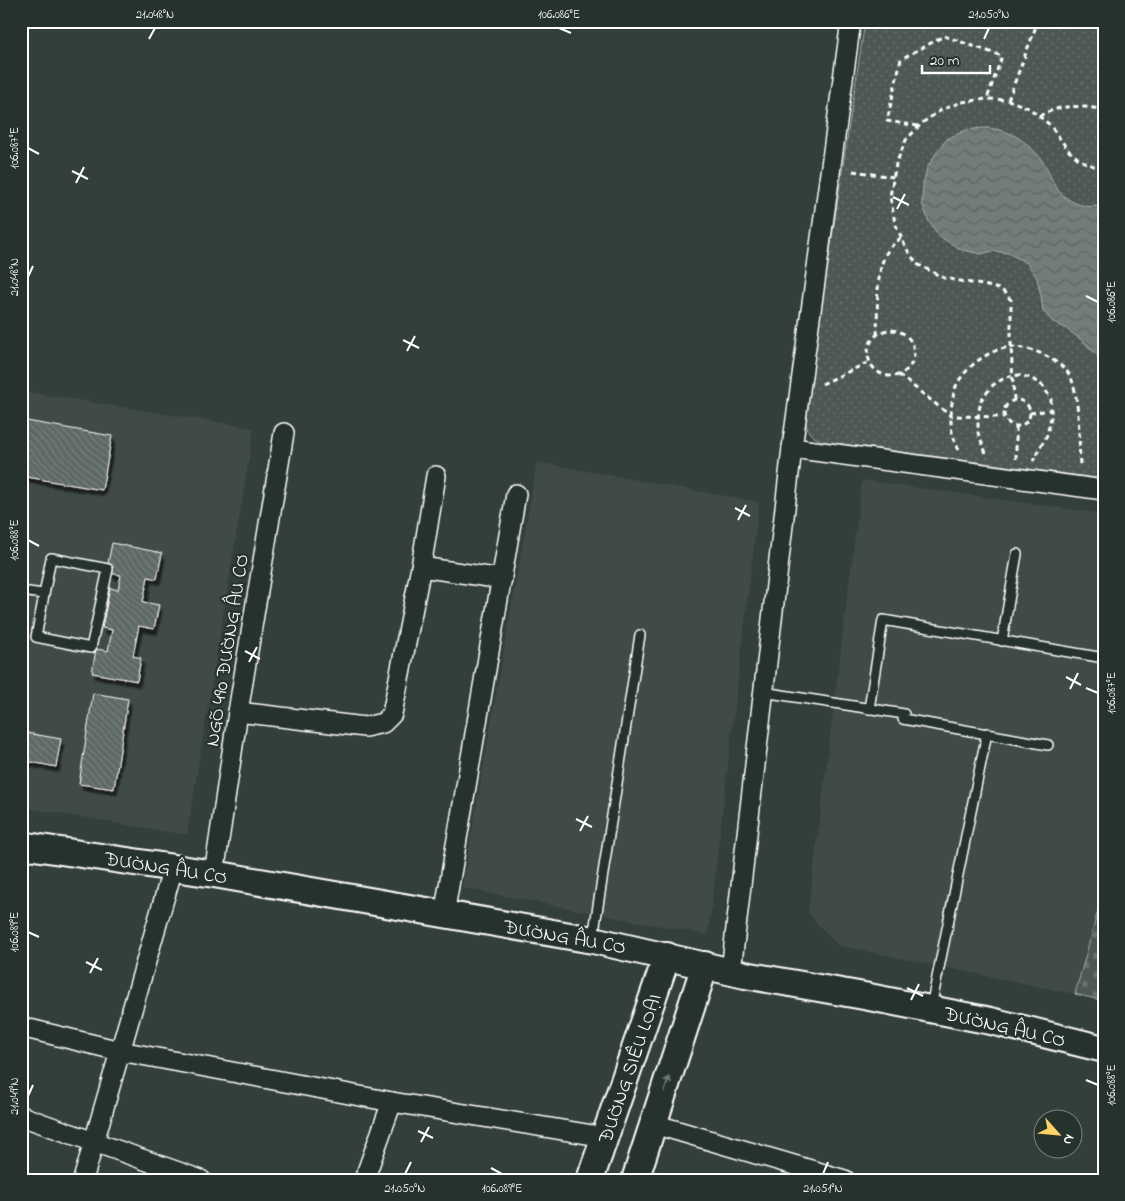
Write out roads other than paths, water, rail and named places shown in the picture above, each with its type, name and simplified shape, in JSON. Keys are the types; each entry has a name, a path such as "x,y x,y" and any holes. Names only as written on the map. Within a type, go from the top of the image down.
{"main road":[{"name":"ĐƯỜNG ÂU CƠ","path":"21,845 214,874 593,940 745,975 991,1021 1104,1049"},
{"name":"ĐƯỜNG SIÊU LOẠI","path":"590,1180 667,956"},
{"name":"ĐƯỜNG SIÊU LOẠI","path":"635,1180 705,965"}],"street":[{"path":"731,971 792,448 851,21"},
{"name":"NGÕ 490 ĐƯỜNG ÂU CƠ","path":"214,874 238,712 284,433"},
{"path":"792,448 1104,490"},
{"path":"238,712 365,727 383,723 392,714 422,567 436,476"},
{"path":"444,915 516,494"},
{"path":"422,567 502,579"},
{"path":"83,1180 173,868"},
{"path":"21,1027 120,1051 392,1102 605,1138"},
{"path":"364,1180 392,1102"},
{"path":"21,1116 201,1180"},
{"path":"654,1124 845,1180"}],"lane":[{"path":"1002,640 1017,554"},
{"path":"51,558 108,569 91,648 36,636 43,594 51,558"},
{"path":"21,591 43,594"},
{"path":"869,709 883,620 1104,658"},
{"path":"593,940 640,635"},
{"path":"763,692 904,714 904,719 1048,745"},
{"path":"930,1009 987,733"}],"water":[{"path":"983,128 1006,132 1025,143 1043,162 1063,196 1081,205 1104,205 1104,368 1098,356 1083,341 1052,321 1043,311 1037,278 1027,263 1008,253 993,251 981,254 962,250 940,237 929,222 922,203 923,185 927,168 947,139 966,130"}]}
